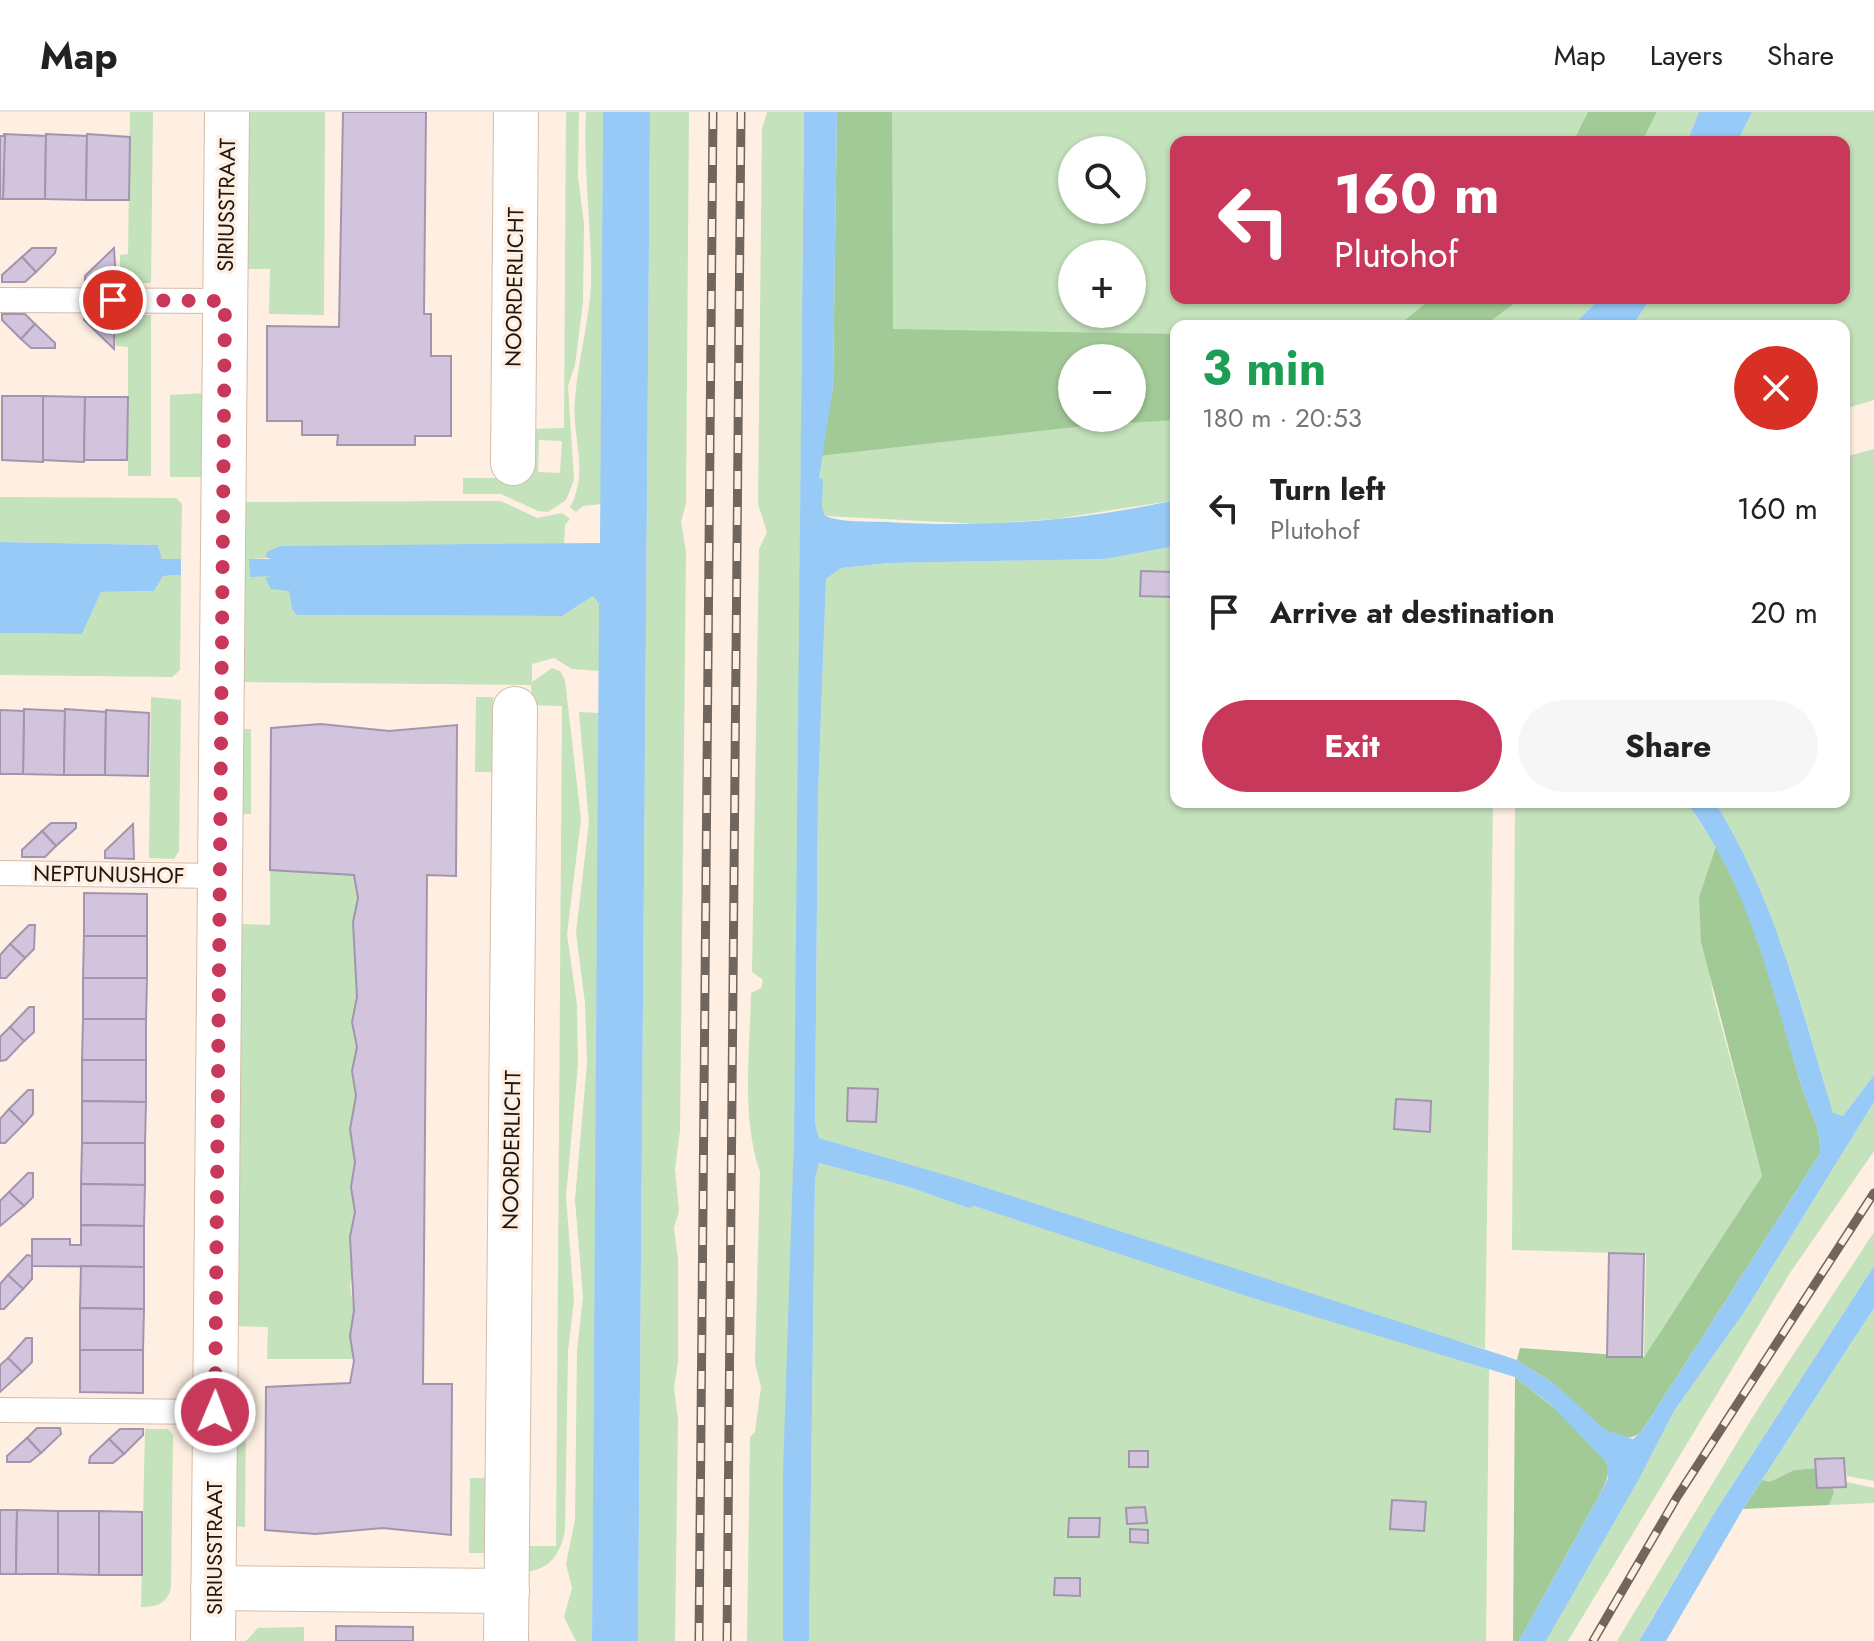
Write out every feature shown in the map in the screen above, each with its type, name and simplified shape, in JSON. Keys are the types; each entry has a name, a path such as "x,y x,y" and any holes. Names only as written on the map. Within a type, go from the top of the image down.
{"street":[{"name":"SIRIUSSTRAAT","path":"213,1641 227,112"},
{"name":"NOORDERLICHT","path":"513,463 516,112"},
{"name":"NOORDERLICHT","path":"506,1641 515,709"},
{"path":"213,1588 507,1591"}],"lane":[{"path":"0,300 225,301"},
{"name":"NEPTUNUSHOF","path":"0,873 219,876"},
{"path":"0,1410 215,1412"}],"green space":[{"path":"130,112 153,112 151,283 120,283 120,255 128,254"},
{"path":"242,112 325,112 324,315 269,314 270,269 241,269"},
{"path":"566,112 579,112 578,177 584,224 583,302 575,365 568,386 574,480 566,500 548,512 538,511 501,494 463,494 463,478 495,478 529,429 564,428","holes":["539,440 562,441 560,473 538,472"]},
{"path":"586,112 603,112 601,504 583,506 576,512 570,507 579,480 574,413 591,284"},
{"path":"650,112 689,112 686,503 681,522 686,551 680,1131 675,1169 679,1211 674,1228 678,1259 678,1361 674,1388 678,1419 675,1641 638,1641"},
{"path":"767,112 804,112 796,1006 783,1641 747,1641 750,1437 755,1432 761,1387 755,1363 760,1172 750,1129 748,1084 751,993 761,988 763,980 752,972 759,549 767,532 758,504 762,129"},
{"path":"837,112 892,112 893,329 1170,334 1170,420 1146,422 1146,344 1058,344 1058,429 820,456 833,387"},
{"path":"840,112 1654,112 1643,136 1170,136 1170,304 1595,304 1578,320 1170,320 1170,501 1055,519 982,524 825,516 822,480 819,479 820,456 1058,429 1058,432 1146,432 1146,344 1058,344 1058,427 838,438"},
{"path":"1588,112 1657,112 1645,136 1576,136"},
{"path":"1657,112 1699,112 1689,136 1645,136"},
{"path":"1752,112 1874,112 1874,400 1850,407 1850,320 1636,320 1647,304 1850,304 1850,136 1740,136"},
{"path":"1425,304 1513,304 1492,320 1405,320"},
{"path":"116,315 151,315 151,476 128,476 128,347 116,346"},
{"path":"205,393 204,477 170,477 170,395"},
{"path":"1874,449 1874,1075 1843,1116 1833,1114 1798,993 1770,915 1718,808 1850,808 1850,455"},
{"path":"0,497 176,498 182,504 181,559 162,559 158,545 0,542"},
{"path":"501,501 537,518 562,513 570,519 565,525 564,545 250,559 272,576 266,578 289,591 292,609 298,615 562,616 593,596 599,604 599,671 572,669 554,658 532,664 532,682 552,668 560,671 565,680 581,819 567,934 577,1005 578,1064 566,1197 574,1300 568,1351 565,1530 561,1546 553,1559 541,1568 525,1572 521,1546 556,1546 562,706 527,705 532,699 531,685 237,682 239,502"},
{"path":"1170,547 1170,808 1493,808 1485,1349 819,1138 815,1123 818,796 826,579 841,568 889,563 1105,559"},
{"path":"181,575 180,670 172,677 0,675 0,633 82,634 101,592 154,591 163,576"},
{"path":"151,697 181,700 179,851 174,859 149,858"},
{"path":"476,697 493,697 493,772 475,772"},
{"path":"579,712 599,713 592,1641 576,1641 564,1617 572,1588 566,1564 575,1520 577,1350 583,1297 575,1200 587,1062 585,1003 576,933 589,822"},
{"path":"237,729 251,729 251,814 236,814"},
{"path":"1515,808 1690,808 1716,846 1699,897 1713,995 1762,1176 1644,1357 1646,1254 1512,1250"},
{"path":"1716,846 1731,875 1765,963 1817,1127 1820,1154 1642,1431 1632,1437 1620,1437 1608,1432 1555,1385 1517,1360 1520,1348 1644,1357 1762,1176 1701,942 1699,897"},
{"path":"270,870 354,875 358,898 353,922 357,997 352,1022 357,1047 352,1071 356,1096 350,1129 355,1162 354,1261 350,1286 354,1311 350,1336 353,1359 267,1359 268,1327 232,1326 236,924 270,925"},
{"path":"1874,1102 1874,1151 1790,1273 1568,1641 1546,1641 1638,1481 1674,1411 1745,1311"},
{"path":"819,1163 974,1206 1249,1297 1489,1368 1486,1641 809,1641 815,1178"},
{"path":"1874,1232 1874,1266 1713,1515 1639,1641 1617,1641 1757,1410"},
{"path":"1874,1308 1874,1481 1847,1476 1844,1457 1816,1459 1816,1468 1794,1470 1769,1483 1762,1480"},
{"path":"1515,1377 1592,1443 1607,1464 1608,1472 1600,1494 1519,1641 1513,1641"},
{"path":"231,1414 246,1414 245,1527 230,1526"},
{"path":"145,1429 168,1429 173,1435 171,1588 160,1604 141,1607"},
{"path":"1816,1468 1816,1488 1832,1488 1834,1492 1829,1505 1743,1509 1762,1480 1770,1482 1794,1470"},
{"path":"470,1478 488,1478 487,1553 469,1553"},
{"path":"1847,1482 1874,1488 1874,1503 1829,1505 1832,1488 1846,1487"},
{"path":"304,1627 304,1641 246,1641 258,1628"}],"water":[{"path":"603,112 650,112 638,1641 592,1641 599,604 593,596 562,616 297,615 292,609 289,591 271,589 265,578 271,576 250,577 249,559 271,559 266,557 267,552 280,546 600,543"},
{"path":"804,112 837,112 833,387 819,478 823,479 822,506 825,516 839,520 923,524 996,523 1068,518 1170,501 1170,547 1105,559 889,563 841,568 826,579 818,796 815,1123 819,1138 962,1180 1517,1360 1556,1385 1605,1430 1633,1439 1642,1431 1820,1154 1817,1127 1756,937 1727,868 1690,808 1718,808 1755,877 1797,993 1833,1113 1843,1116 1874,1075 1874,1102 1745,1311 1674,1411 1638,1481 1546,1641 1519,1641 1608,1478 1607,1463 1550,1404 1515,1377 1249,1297 974,1206 969,1208 909,1187 819,1163 815,1179 809,1641 783,1641 783,1474 794,1137"},
{"path":"1699,112 1752,112 1740,136 1689,136"},
{"path":"1595,304 1647,304 1636,320 1578,320"},
{"path":"0,542 158,545 162,559 181,559 181,575 163,576 154,591 101,592 82,634 0,633"},
{"path":"1874,1266 1874,1308 1743,1509 1666,1641 1639,1641 1713,1515"}],"building":[{"path":"343,112 426,112 424,314 431,314 431,356 451,356 451,436 415,436 415,445 337,445 338,435 302,435 302,421 267,421 267,326 339,327"},
{"path":"4,134 46,136 45,199 3,199"},
{"path":"46,134 87,136 86,200 45,199"},
{"path":"87,134 130,137 129,200 86,200"},
{"path":"0,136 5,136 3,199 0,199"},
{"path":"32,248 56,248 55,253 36,272 22,257"},
{"path":"114,248 116,283 85,283 85,276"},
{"path":"22,257 36,272 25,282 2,282 2,275"},
{"path":"2,314 25,314 35,324 21,339 2,320"},
{"path":"85,315 115,315 114,349 84,320"},
{"path":"35,324 55,343 55,348 31,348 21,339"},
{"path":"2,396 43,396 43,462 2,460"},
{"path":"43,396 85,397 84,462 43,460"},
{"path":"85,397 128,397 127,460 84,460"},
{"path":"1141,571 1170,572 1170,597 1140,596"},
{"path":"24,709 65,711 64,775 23,774"},
{"path":"65,709 106,712 105,775 64,775"},
{"path":"0,710 24,711 23,774 0,774"},
{"path":"106,710 149,713 148,776 105,775"},
{"path":"321,724 389,731 457,725 456,876 427,875 423,1384 452,1384 451,1535 383,1528 315,1534 265,1530 266,1387 350,1383 354,1361 350,1336 354,1311 350,1237 355,1212 351,1187 355,1162 350,1129 356,1096 352,1071 357,1047 352,1022 357,997 353,922 358,898 354,875 270,870 271,728"},
{"path":"51,823 76,823 76,828 56,846 42,831"},
{"path":"133,824 134,859 105,858 105,851"},
{"path":"42,831 56,846 45,857 22,857 22,850"},
{"path":"84,893 147,894 147,936 84,936"},
{"path":"29,925 35,925 34,949 25,958 10,944"},
{"path":"84,936 147,936 147,978 83,978"},
{"path":"10,944 25,958 6,978 0,978 0,955"},
{"path":"83,978 147,978 146,1019 83,1019"},
{"path":"29,1007 34,1007 34,1032 24,1041 10,1027"},
{"path":"83,1019 146,1019 146,1060 82,1060"},
{"path":"10,1027 24,1041 6,1060 0,1061 0,1037"},
{"path":"82,1060 146,1060 146,1102 82,1101"},
{"path":"848,1088 878,1089 876,1122 847,1121"},
{"path":"28,1090 33,1090 33,1114 24,1124 9,1109"},
{"path":"1396,1099 1431,1101 1430,1132 1394,1129"},
{"path":"82,1101 146,1102 145,1143 82,1143"},
{"path":"9,1109 24,1124 5,1143 0,1143 0,1119"},
{"path":"82,1143 145,1143 145,1185 81,1184"},
{"path":"28,1173 33,1173 33,1197 24,1206 9,1192"},
{"path":"81,1184 145,1185 144,1226 81,1225"},
{"path":"9,1192 24,1206 0,1226 0,1201"},
{"path":"81,1225 144,1226 144,1267 32,1266 32,1239 70,1239 70,1245 81,1245"},
{"path":"1609,1253 1644,1254 1642,1357 1607,1357"},
{"path":"27,1255 32,1256 32,1279 23,1289 8,1275"},
{"path":"81,1266 144,1267 144,1309 80,1308"},
{"path":"8,1275 23,1289 4,1309 0,1309 0,1284"},
{"path":"80,1308 144,1309 143,1350 80,1350"},
{"path":"26,1338 32,1338 32,1362 22,1372 8,1358"},
{"path":"80,1350 143,1350 143,1393 80,1392"},
{"path":"8,1358 22,1372 0,1392 0,1365"},
{"path":"37,1428 60,1428 61,1434 41,1453 27,1438"},
{"path":"120,1429 143,1429 143,1435 124,1454 109,1439"},
{"path":"27,1438 41,1453 30,1462 7,1462 7,1456"},
{"path":"109,1439 124,1454 113,1463 89,1463 90,1457"},
{"path":"1129,1451 1148,1451 1148,1467 1129,1467"},
{"path":"1844,1458 1846,1487 1817,1488 1815,1459"},
{"path":"1392,1500 1426,1502 1424,1531 1390,1529"},
{"path":"1145,1507 1147,1523 1127,1524 1126,1508"},
{"path":"0,1510 17,1510 16,1574 0,1574"},
{"path":"17,1510 58,1511 58,1574 16,1574"},
{"path":"58,1511 99,1511 99,1575 58,1574"},
{"path":"99,1511 142,1512 142,1575 99,1575"},
{"path":"1069,1518 1100,1518 1099,1537 1068,1537"},
{"path":"1130,1529 1148,1530 1148,1543 1130,1542"},
{"path":"1055,1578 1080,1578 1080,1596 1054,1595"},
{"path":"336,1626 413,1627 413,1641 336,1641"}],"railway":[{"path":"699,1641 713,112"},
{"path":"727,1641 741,112"},
{"path":"1593,1641 1677,1497 1874,1193"}],"route":[{"path":"113,300 225,301 215,1412"}]}
